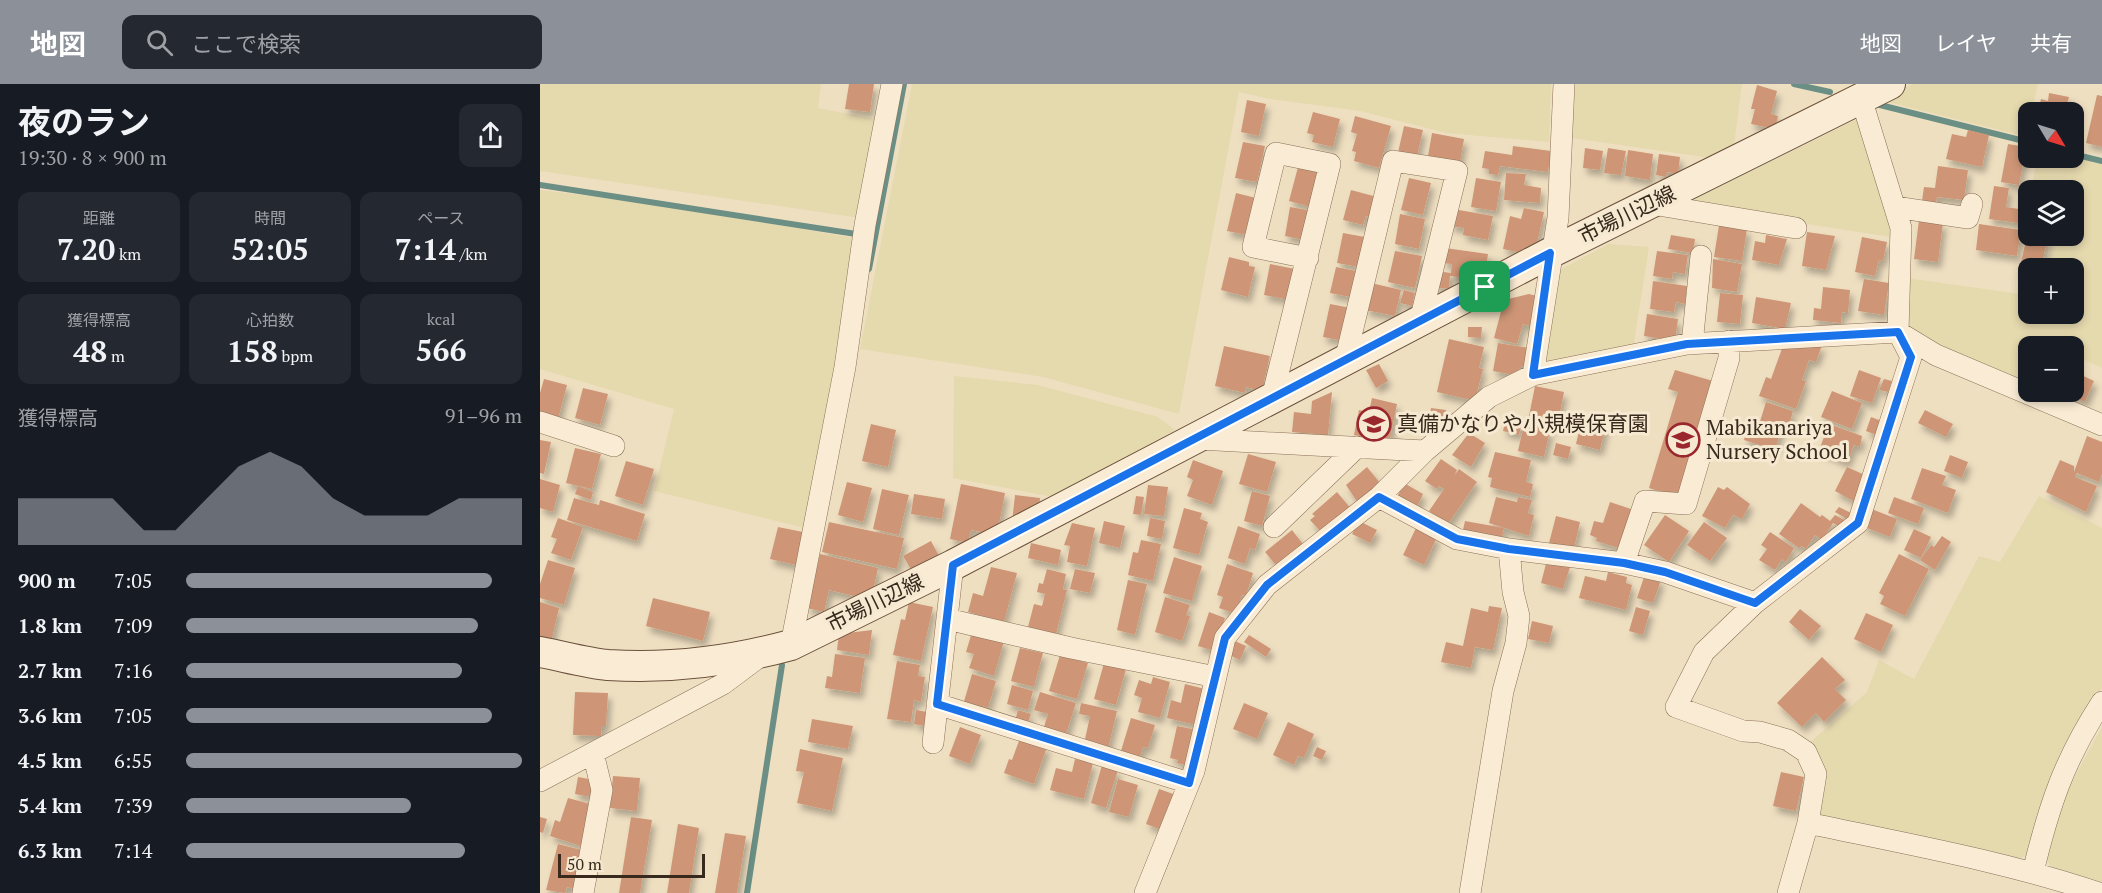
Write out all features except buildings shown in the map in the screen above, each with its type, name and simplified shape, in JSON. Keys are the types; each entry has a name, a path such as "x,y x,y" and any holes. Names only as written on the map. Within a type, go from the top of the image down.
{"main road":[{"name":"市場川辺線","path":"540,652 607,665 684,665 778,649 953,565 1550,253 1652,204 1873,90"}],"street":[{"path":"540,781 723,684 778,649 845,367 865,225 892,84"},
{"path":"1533,375 1557,218 1564,84"},
{"path":"1788,893 1809,823 1816,774 1806,752 1788,740 1760,732 1743,731 1676,707 1704,652 1755,603 1858,523 1911,357 1898,332 1901,228 1873,90"},
{"path":"1272,399 1308,258 1330,164 1276,153 1253,247 1308,258"},
{"path":"1345,361 1393,161 1457,171 1420,321"},
{"path":"1652,204 1796,228"},
{"path":"1895,207 1968,218 1972,204"},
{"path":"1692,344 1701,256"},
{"path":"1145,893 1189,783 1225,638 1267,585 1379,497 1425,451 1489,397 1533,375 1692,344 1898,332 1936,355 2102,425"},
{"path":"1624,563 1645,501 1686,504 1729,358 1729,341"},
{"path":"540,422 614,446"},
{"path":"1197,439 1425,451"},
{"path":"1274,527 1357,447"},
{"path":"1379,497 1457,539 1509,549 1624,563 1665,572 1755,603"},
{"path":"1470,893 1503,691 1516,644 1519,616 1513,592 1509,549"},
{"path":"933,743 953,565"},
{"path":"947,619 1071,648 1216,677"},
{"path":"2033,872 2047,811 2070,756 2102,702"},
{"path":"937,704 1189,783"},
{"path":"583,893 602,790 593,753"},
{"path":"1809,823 2033,872 2099,893"}],"shaded area":[{"path":"540,84 821,84 818,108 877,119 860,218 540,171"},
{"path":"912,84 1551,84 1549,142 1446,133 1360,111 1270,99 1239,92 1179,414 1043,377 860,349"},
{"path":"1575,84 1742,84 1734,145 1711,158 1571,138"},
{"path":"1913,84 2038,84 2034,102 2018,102 2018,135 1880,100"},
{"path":"1859,118 1891,212 1891,237 1698,207 1692,200"},
{"path":"2084,159 2102,164 2102,368 2084,359 2084,336 2018,336 2018,383 1938,348 1907,329 1906,278 2018,294 2018,324 2084,324 2084,258 2049,258 2051,246 2084,246 2084,180 2033,180 2035,168 2084,168"},
{"path":"540,190 648,203 854,238 843,323 805,528 654,491 674,409 540,369"},
{"path":"1609,244 1649,247 1633,349 1544,368 1541,355 1561,269"},
{"path":"954,376 1038,385 1158,417 1175,430 1053,497 953,478"},
{"path":"2039,496 2102,528 2102,688 2061,751 2037,814 2028,855 2015,860 1820,818 1807,745 1867,692 1879,660 1914,679 1979,556 2000,562"},
{"path":"2102,727 2102,884 2064,874 2051,867 2045,856 2064,796"}],"waterway":[{"path":"869,269 904,84"},
{"path":"1794,84 1830,92"},
{"path":"1876,104 2018,140"},
{"path":"2084,157 2102,161"},
{"path":"540,185 856,234"},
{"path":"747,893 782,665"}],"place":[{"name":"真備かなりや小規模保育園","path":"1374,424"},
{"name":"Mabikanariya Nursery School","path":"1683,440"}],"route":[{"path":"1550,253 1533,375 1687,344 1774,337 1898,332 1911,357 1858,523 1755,603 1665,572 1624,563 1509,549 1457,539 1379,497 1267,585 1225,638 1194,771 1189,783 937,704 953,565 1485,287 1550,253"}]}
